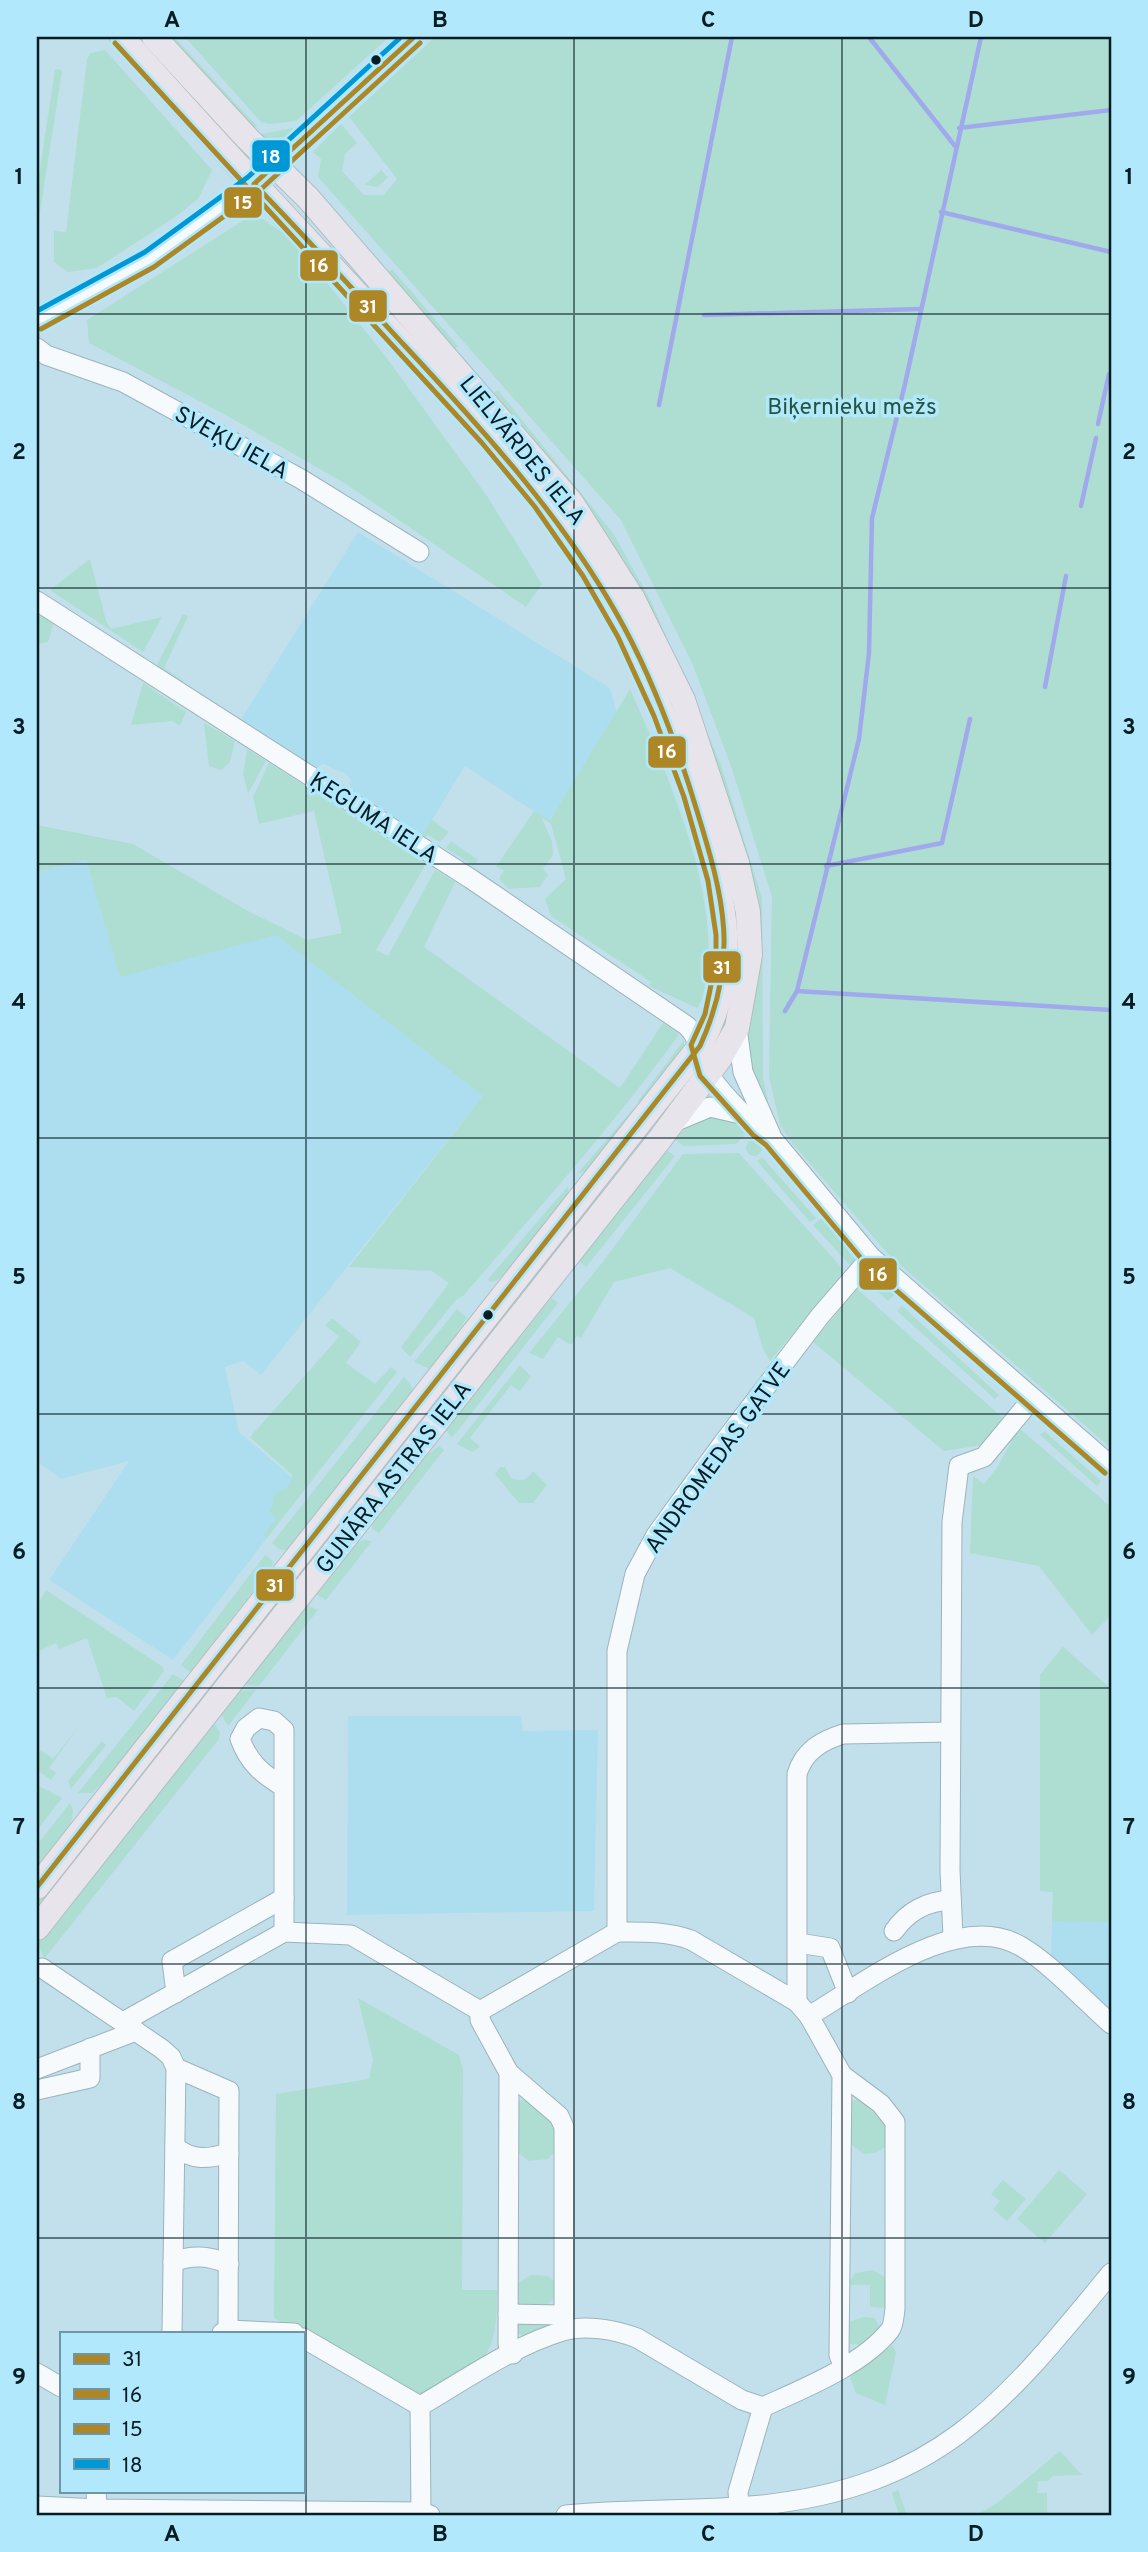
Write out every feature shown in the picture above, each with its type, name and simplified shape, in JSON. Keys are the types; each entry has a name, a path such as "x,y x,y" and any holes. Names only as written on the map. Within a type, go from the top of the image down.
{"main road":[{"name":"LIELVĀRDES IELA","path":"122,37 497,447 564,533 611,605 677,744 713,862 728,942 710,1060"},
{"name":"LIELVĀRDES IELA","path":"154,37 313,204 571,502 633,599 683,700 737,863 748,912 750,955 737,1028 710,1060"},
{"name":"GUNĀRA ASTRAS IELA","path":"37,1928 609,1183 670,1125 710,1060"},
{"name":"GUNĀRA ASTRAS IELA","path":"37,1887 710,1060"}],"street":[{"path":"37,321 150,259 254,184 276,167 414,37"},
{"name":"SVEĶU IELA","path":"37,348 123,383 301,479 419,552"},
{"name":"ĶEGUMA IELA","path":"37,601 480,884 687,1026 710,1060"},
{"name":"LIELVĀRDES IELA","path":"737,1028 739,1055 752,1097 772,1138 871,1257 1111,1466"},
{"path":"710,1060 752,1097"},
{"name":"LIELVĀRDES IELA","path":"710,1060 748,1117 772,1138"},
{"name":"GUNĀRA ASTRAS IELA","path":"670,1125 710,1107 748,1117"},
{"name":"ANDROMEDAS GATVE","path":"617,1932 617,1651 635,1574 656,1535 723,1443 820,1316 871,1257"},
{"path":"953,1937 950,1732 952,1522 956,1475 959,1466 984,1457 1032,1399"},
{"path":"508,2314 624,2333 742,2400 762,2407 844,2367 891,2329 895,2309 895,2122 881,2104 842,2075 803,2009 797,1942 797,1774 801,1762 826,1739 843,1734 950,1732"},
{"path":"284,1787 284,1932"},
{"path":"176,1993 172,1961 284,1898"},
{"path":"894,1931 903,1918 934,1901 951,1899"},
{"path":"243,1921 252,1950"},
{"path":"37,2069 90,2048 130,2026 176,1993 284,1932 351,1935 480,2011"},
{"path":"480,2011 617,1932 683,1937 803,2009"},
{"path":"803,2009 848,1993 934,1943 953,1937 1003,1937 1024,1947 1111,2024"},
{"path":"797,1942 830,1948 848,1993"},
{"path":"42,1968 172,2057 176,2068 172,2332"},
{"path":"480,2011 480,2020 509,2073 559,2116 564,2127 563,2323"},
{"path":"37,2090 90,2078 90,2048"},
{"path":"176,2068 229,2091 229,2264 225,2332"},
{"path":"509,2073 508,2344 513,2354"},
{"path":"842,2075 839,2355 844,2367"},
{"path":"175,2147 186,2156 201,2159 229,2153"},
{"path":"173,2262 187,2256 201,2256 229,2264"},
{"path":"566,2515 740,2511 856,2486 895,2473 950,2443 1012,2390 1111,2273"},
{"path":"420,2406 563,2323"},
{"path":"304,2339 420,2406"},
{"path":"37,2373 60,2386"},
{"path":"37,2506 98,2505 424,2514 420,2406"},
{"path":"740,2511 738,2492 762,2407"}],"shaded area":[{"path":"358,532 610,688 617,714 549,821 465,766 422,836 353,792 351,780 346,774 323,764 315,769 240,721"},
{"path":"86,860 120,976 276,935 483,1096 261,1375 243,1361 225,1367 239,1432 294,1479 278,1524 173,1660 49,1580 129,1461 61,1479 37,1461 37,872"},
{"path":"1063,1647 1111,1689 1111,2010 1048,1957 1051,1953 1053,1892 1040,1891 1040,1675"},
{"path":"348,1716 521,1716 523,1731 598,1730 594,1911 347,1915"}],"green space":[{"path":"166,37 174,37 257,126 252,130"},
{"path":"185,37 389,37 296,121 269,124 261,122"},
{"name":"Biķernieku mežs","path":"435,37 1111,37 1111,1448 889,1255 793,1144 780,1125 769,1077 772,897 731,766 693,665 621,520 318,177 321,159 313,152 341,124 357,143 345,154 342,171 364,195 384,195 397,179 349,117"},
{"path":"105,50 212,170 198,199 175,217 97,268 68,272 54,262 54,231 66,232 87,59 91,53"},
{"path":"55,70 62,71 37,231 37,188"},
{"path":"293,128 295,132 287,138 272,143 256,135"},
{"path":"381,170 388,177 378,187 365,185"},
{"path":"263,219 293,240 386,357 487,496 542,584 526,607 346,484 224,414 89,343 87,320 244,220"},
{"path":"392,269 458,346 454,350 389,272"},
{"path":"498,390 613,533 651,601 721,765 762,898 763,1077 770,1111 743,1056 760,939 646,603 609,539 570,484 494,393"},
{"path":"90,559 106,621 111,629 162,617 143,652 50,590"},
{"path":"37,609 55,619 48,642 37,644"},
{"path":"183,614 188,616 164,668 183,681 182,685 156,667"},
{"path":"143,683 186,712 180,726 173,721 131,725"},
{"path":"630,689 673,792 698,869 708,944 704,989 697,1008 649,986 651,982 551,916 545,899 566,879 551,824 541,817 552,841 553,855 543,869 548,875 540,887 509,889 499,879 504,870 496,867 534,811 550,820"},
{"path":"204,723 235,741 230,762 221,770 209,766"},
{"path":"247,749 266,761 248,794 243,774"},
{"path":"269,763 426,864 376,950 388,956 435,870 455,882 424,947 620,1088 663,1023 678,1036 601,1136 464,1295 456,1300 410,1357 401,1347 449,1283 432,1271 349,1267 483,1096 276,935 120,977 86,860 37,872 37,825 133,844 246,910 307,940 342,933 314,811 259,824 253,797"},
{"path":"350,779 353,792 422,835 432,820 449,832 440,842 428,835 421,839 350,793"},
{"path":"451,841 478,860 474,866 446,848"},
{"path":"684,1040 684,1048 642,1105 638,1101"},
{"path":"634,1108 637,1111 590,1170 577,1174"},
{"path":"700,1116 737,1118 749,1131 736,1144 684,1146 674,1139"},
{"path":"754,1140 760,1142 760,1154 754,1156 748,1154 746,1148 748,1142"},
{"path":"665,1149 675,1156 586,1267 580,1262 600,1226"},
{"path":"739,1153 842,1268 842,1274 770,1361 763,1349 754,1318 670,1268 614,1282 581,1338 577,1336 571,1345 558,1337 543,1359 529,1353 602,1263 683,1154"},
{"path":"762,1157 816,1218 810,1222 757,1161"},
{"path":"568,1186 569,1198 525,1253 496,1281 490,1282 488,1279"},
{"path":"598,1191 603,1195 209,1694 206,1689"},
{"path":"820,1219 827,1220 857,1254 852,1267 813,1225"},
{"path":"871,1274 876,1274 896,1293 888,1301 865,1280"},
{"path":"857,1289 1003,1418 982,1445 944,1451 813,1342"},
{"path":"552,1298 558,1303 452,1438 445,1430"},
{"path":"902,1306 999,1395 995,1399 897,1311"},
{"path":"457,1309 467,1318 441,1358 430,1369 414,1362"},
{"path":"332,1318 361,1342 346,1363 375,1384 391,1367 397,1372 266,1539 264,1535 276,1519 269,1511 273,1505 273,1494 287,1488 293,1476 250,1437 339,1337 325,1325"},
{"path":"520,1365 531,1376 520,1391 511,1385 470,1438 480,1447 472,1452 457,1444"},
{"path":"404,1377 414,1390 322,1514 287,1550 281,1550 272,1543"},
{"path":"1019,1428 1111,1507 1111,1615 1092,1635 1039,1566 970,1553 973,1476 984,1484 996,1469"},
{"path":"1044,1431 1101,1481 1097,1486 1040,1435"},
{"path":"439,1446 444,1450 379,1533 372,1528 370,1518 410,1468"},
{"path":"500,1467 505,1467 511,1478 518,1480 526,1478 533,1471 547,1485 533,1503 519,1503 495,1474"},
{"path":"372,1541 326,1600 316,1594 356,1543"},
{"path":"265,1555 273,1561 272,1567 222,1631 194,1675 181,1665"},
{"path":"46,1590 163,1667 164,1671 134,1711 117,1697 107,1698 87,1638 59,1649 56,1643 37,1652 37,1605"},
{"path":"304,1604 318,1610 259,1686 239,1684"},
{"path":"1063,1647 1111,1689 1111,1922 1052,1921 1053,1892 1040,1891 1040,1675"},
{"path":"173,1674 188,1683 135,1749 92,1793 78,1793"},
{"path":"256,1690 228,1726 220,1712 234,1691"},
{"path":"198,1700 201,1705 37,1913 37,1904"},
{"path":"214,1723 220,1733 219,1739 44,1959 38,1944"},
{"path":"79,1726 49,1768 56,1773 51,1780 37,1770 37,1755 41,1750 53,1759"},
{"path":"102,1741 106,1745 71,1789 68,1781"},
{"path":"37,1785 62,1798 37,1830"},
{"path":"70,1803 73,1811 68,1827 37,1866 37,1845"},
{"path":"358,1998 459,2055 463,2070 462,2290 497,2290 494,2335 482,2359 459,2375 420,2395 274,2318 276,2094 369,2079 373,2060"},
{"path":"525,2098 556,2125 557,2149 548,2159 529,2161 516,2151 517,2103"},
{"path":"858,2099 885,2122 887,2146 875,2153 864,2154 848,2142 851,2101"},
{"path":"1059,2170 1087,2194 1045,2243 1017,2219"},
{"path":"1003,2180 1026,2199 1007,2221 993,2209 1000,2201 991,2194"},
{"path":"873,2270 888,2279 886,2308 870,2307 870,2285 848,2285 855,2273"},
{"path":"531,2275 547,2276 555,2281 556,2297 543,2308 520,2306 516,2300 519,2282"},
{"path":"864,2317 875,2318 880,2328 861,2345 850,2344 849,2322"},
{"path":"547,2322 547,2326 528,2336 517,2334 516,2324"},
{"path":"893,2345 896,2353 885,2405 856,2393 850,2377"},
{"path":"1060,2451 1082,2475 1053,2476 1048,2481 1038,2481 1037,2493 1047,2493 1047,2515 977,2515 1000,2501"},
{"path":"898,2490 907,2515 899,2515 892,2493"}],"waterway":[{"path":"659,405 732,37"},
{"path":"869,37 955,146"},
{"path":"785,1011 797,991 859,739 869,653 872,518 905,384 981,37"},
{"path":"959,128 1111,110"},
{"path":"941,212 1111,252"},
{"path":"704,315 921,309"},
{"path":"1098,424 1109,374"},
{"path":"1081,506 1096,438"},
{"path":"1045,687 1066,576"},
{"path":"826,866 942,843 970,719"},
{"path":"797,991 1111,1010"}],"transit line":[{"name":"18","path":"37,311 145,252 248,177 401,37"},
{"name":"31","path":"37,1887 700,1046 720,985 724,928 707,843 666,718 636,651 603,590 552,516 495,446 254,184 414,37"},
{"name":"16","path":"115,43 482,443 535,507 583,576 618,637 654,716 684,797 708,881 716,935 716,961 705,1014 691,1045 700,1076 753,1135 766,1145 865,1263 1105,1473"},
{"name":"15","path":"41,329 154,267 259,191 420,43"}]}
